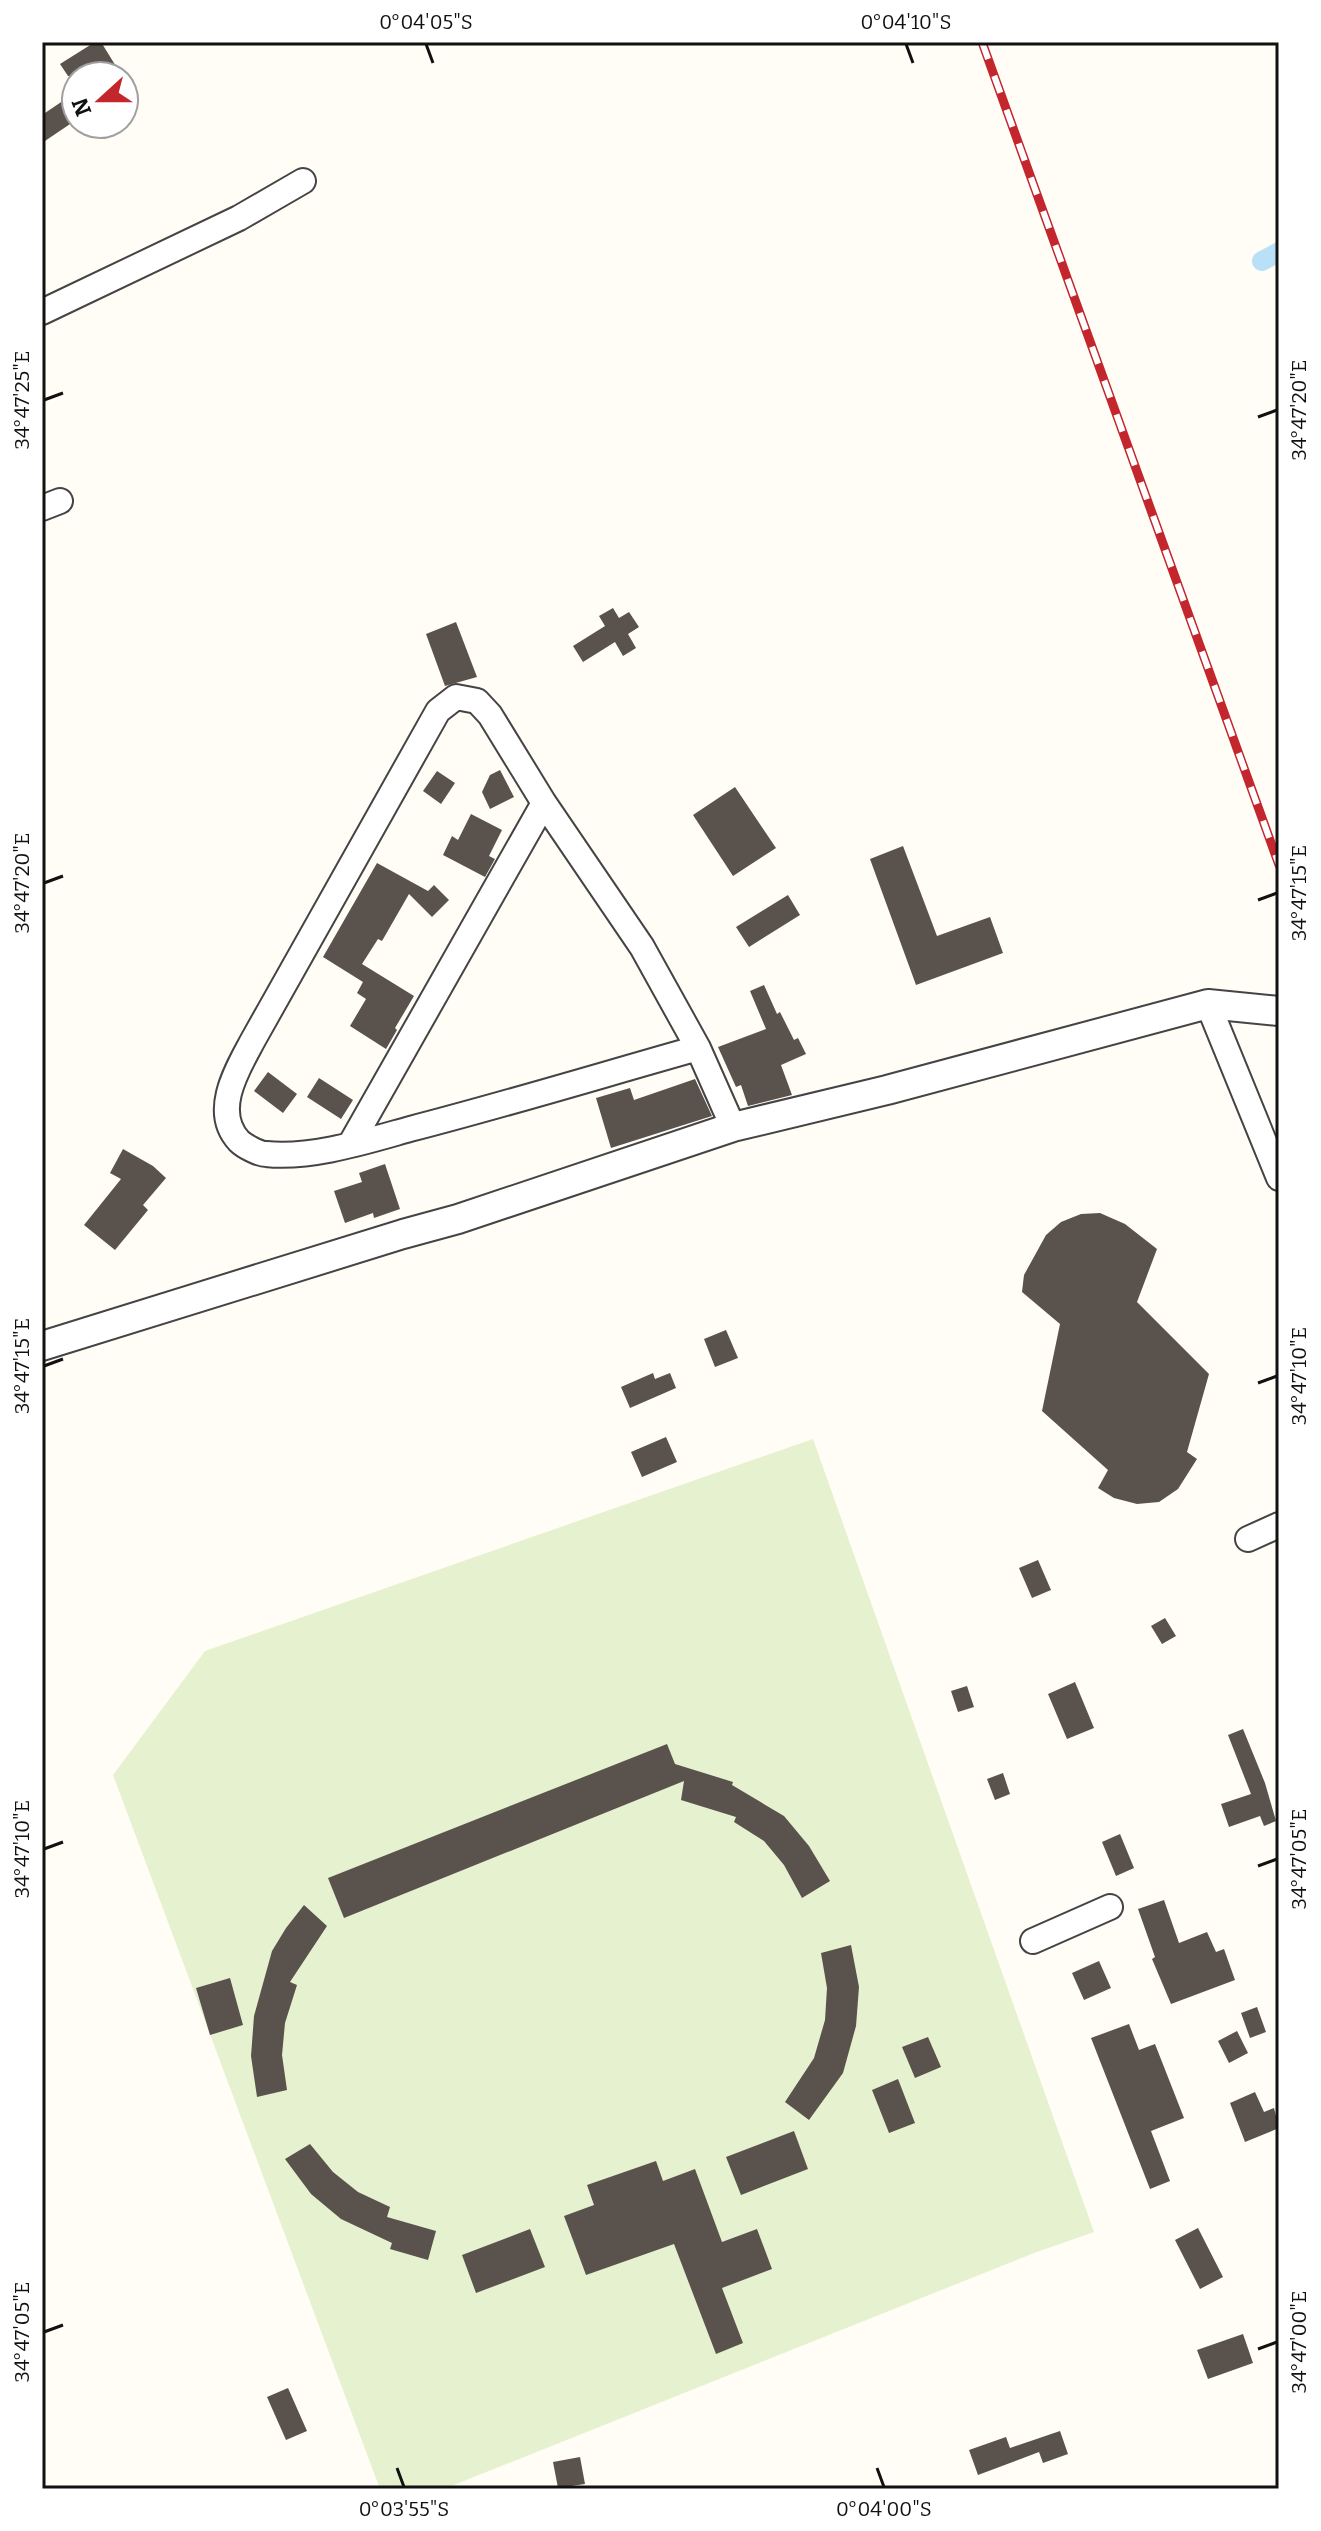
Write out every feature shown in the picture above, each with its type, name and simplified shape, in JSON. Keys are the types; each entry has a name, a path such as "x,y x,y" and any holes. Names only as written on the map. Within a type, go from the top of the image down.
{"street":[{"path":"42,312 239,218 303,181"},
{"path":"698,1048 350,1145 294,1154 263,1154 239,1141 228,1119 229,1086 438,711 456,697 477,701 490,715 544,803 642,947 698,1048 733,1127"},
{"path":"350,1145 544,803"},
{"path":"42,1346 458,1219 733,1127 887,1090 1208,1004 1279,1011"},
{"path":"1208,1004 1279,1178"},
{"path":"1248,1539 1279,1525"},
{"path":"1033,1941 1110,1907"}],"green space":[{"path":"813,1439 1094,2232 1034,2253 444,2489 380,2489 113,1775 205,1651"}],"building":[{"path":"95,42 101,42 112,60 66,60"},
{"path":"60,103 60,131 42,143 42,115"},
{"path":"613,608 619,618 629,612 639,627 628,634 636,648 623,656 615,642 583,662 573,646 605,626 599,616"},
{"path":"456,622 477,677 445,686 426,634"},
{"path":"500,770 514,797 490,809 482,792 490,775"},
{"path":"437,771 455,783 441,804 423,791"},
{"path":"735,787 776,848 733,876 693,815"},
{"path":"471,814 502,830 489,856 495,859 485,877 443,855 452,836 458,840"},
{"path":"903,846 937,936 990,917 1003,953 916,985 870,859"},
{"path":"377,863 428,891 434,885 449,900 432,917 409,894 382,941 378,939 362,964 414,996 386,1049 350,1026 366,999 357,993 363,982 323,957"},
{"path":"788,895 800,915 749,947 736,927"},
{"path":"764,985 777,1014 780,1012 794,1040 798,1038 806,1054 781,1065 792,1095 748,1106 741,1085 736,1087 718,1047 766,1029 750,991"},
{"path":"268,1072 297,1094 283,1113 254,1091"},
{"path":"319,1078 353,1100 341,1119 307,1097"},
{"path":"695,1079 712,1116 611,1148 596,1098 630,1088 634,1100"},
{"path":"123,1149 153,1166 166,1178 143,1205 148,1210 115,1250 84,1225 121,1179 110,1173"},
{"path":"385,1164 400,1209 374,1218 373,1213 345,1223 334,1191 362,1182 359,1173"},
{"path":"1100,1213 1125,1224 1157,1249 1137,1302 1209,1374 1187,1452 1197,1459 1178,1489 1159,1502 1137,1504 1114,1498 1098,1488 1108,1470 1042,1411 1060,1324 1022,1292 1024,1275 1046,1235 1061,1222 1081,1214"},
{"path":"726,1330 738,1358 715,1367 704,1339"},
{"path":"653,1373 655,1379 670,1373 676,1388 630,1408 621,1387"},
{"path":"666,1437 677,1462 642,1477 631,1452"},
{"path":"1038,1560 1051,1590 1032,1598 1019,1568"},
{"path":"1165,1618 1176,1636 1162,1644 1151,1626"},
{"path":"1075,1682 1094,1728 1067,1739 1048,1694"},
{"path":"967,1686 974,1707 958,1712 951,1691"},
{"path":"1243,1729 1265,1783 1276,1821 1264,1826 1260,1816 1229,1827 1221,1804 1251,1794 1228,1735"},
{"path":"667,1744 675,1764 733,1782 732,1785 784,1816 809,1846 830,1881 802,1898 784,1865 764,1841 734,1822 736,1817 681,1800 684,1781 344,1918 328,1878"},
{"path":"1003,1773 1010,1794 995,1800 987,1779"},
{"path":"1120,1834 1134,1868 1116,1876 1102,1842"},
{"path":"1164,1900 1179,1943 1207,1932 1216,1952 1224,1949 1235,1980 1171,2004 1152,1959 1155,1957 1138,1909"},
{"path":"304,1905 327,1926 290,1982 297,1985 285,2023 282,2055 287,2090 257,2097 251,2056 254,2016 272,1951"},
{"path":"851,1945 859,1987 856,2026 843,2073 809,2120 785,2102 814,2058 825,2020 827,1988 821,1953"},
{"path":"1099,1961 1111,1988 1084,2000 1072,1973"},
{"path":"230,1978 243,2025 210,2035 196,1988"},
{"path":"1257,2007 1266,2032 1250,2038 1241,2013"},
{"path":"1129,2024 1139,2050 1155,2044 1184,2118 1151,2131 1170,2181 1150,2189 1091,2038"},
{"path":"1237,2031 1248,2053 1229,2063 1218,2041"},
{"path":"928,2037 941,2067 915,2078 902,2047"},
{"path":"898,2079 915,2123 889,2133 872,2090"},
{"path":"1255,2092 1264,2112 1274,2108 1279,2128 1245,2142 1230,2103"},
{"path":"794,2131 808,2169 741,2195 726,2157"},
{"path":"310,2144 333,2172 358,2192 390,2207 387,2217 436,2231 428,2260 390,2249 392,2243 341,2219 311,2194 285,2159"},
{"path":"656,2161 663,2181 695,2169 722,2242 757,2229 772,2269 722,2288 743,2343 716,2354 674,2244 586,2275 564,2216 594,2205 587,2185"},
{"path":"1198,2228 1223,2277 1200,2289 1175,2240"},
{"path":"530,2229 545,2267 476,2293 462,2255"},
{"path":"1243,2334 1253,2363 1208,2379 1197,2350"},
{"path":"288,2388 307,2431 286,2440 267,2397"},
{"path":"1060,2431 1068,2454 1043,2463 1039,2452 978,2475 969,2450 1006,2437 1010,2448"},
{"path":"580,2457 585,2484 558,2488 553,2462"}],"waterway":[{"path":"1262,261 1279,252"}],"railway":[{"path":"982,42 1279,865"}]}
